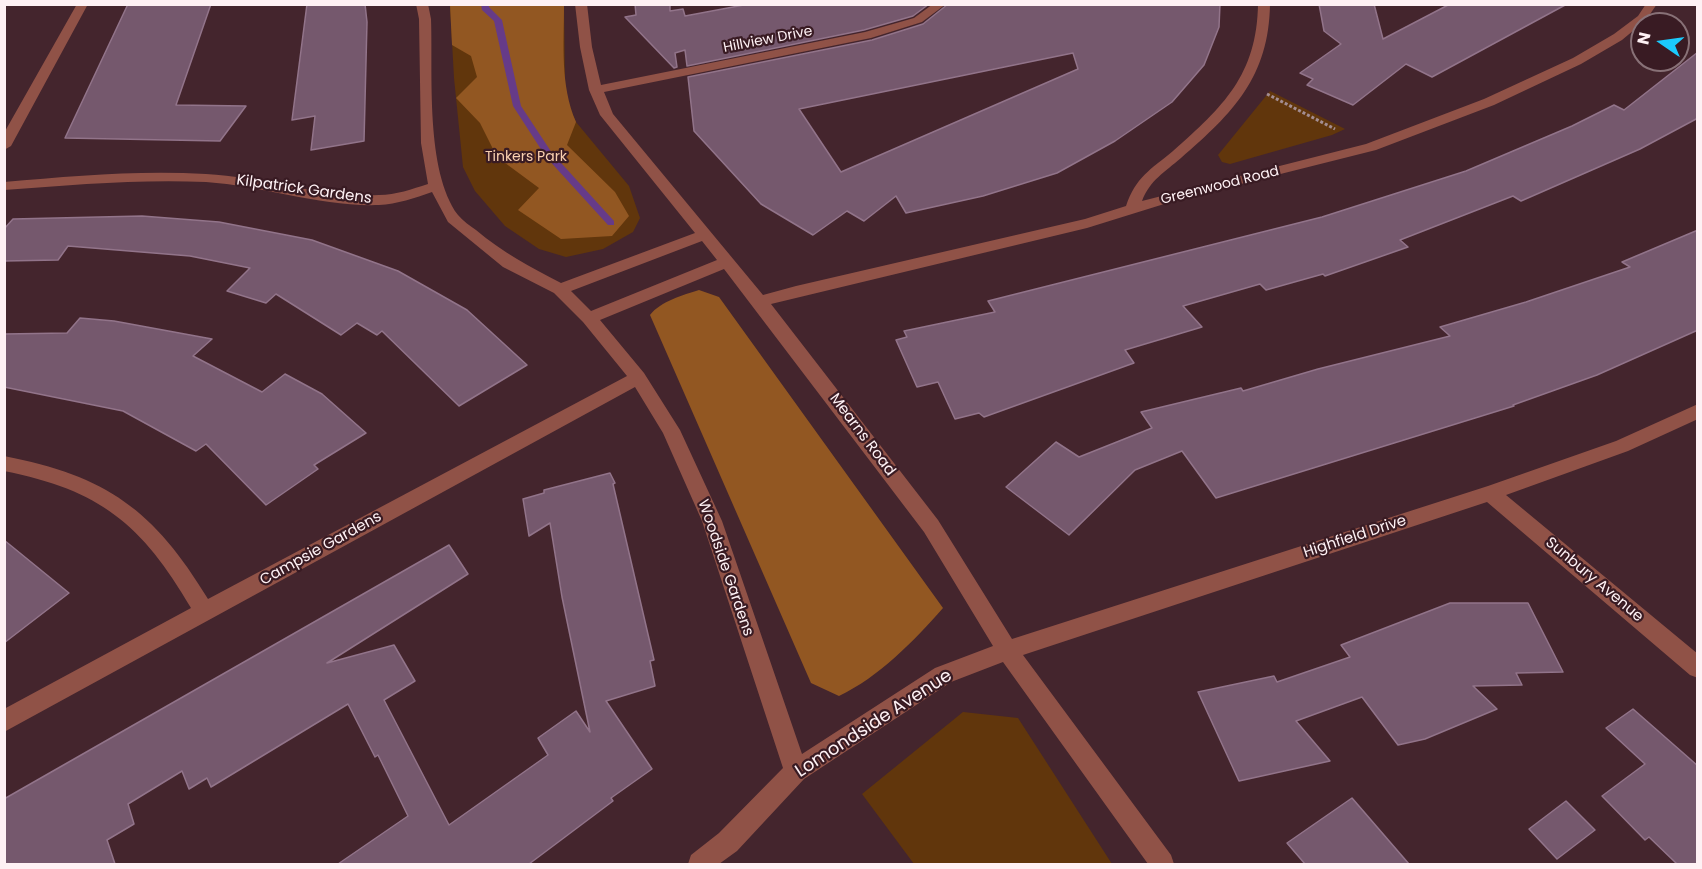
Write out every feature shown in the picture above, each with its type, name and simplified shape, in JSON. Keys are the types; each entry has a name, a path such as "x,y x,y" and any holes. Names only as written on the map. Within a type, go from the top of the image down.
{"street":[{"path":"4,146 83,4"},
{"path":"422,4 425,19 428,143 436,186 453,219 473,236 508,263 560,289 589,318 726,262"},
{"name":"Mearns Road","path":"581,4 582,32 595,90 607,115 760,302 931,526 1007,650 1162,864"},
{"name":"Hillview Drive","path":"595,90 867,35 918,20 941,4"},
{"path":"1133,208 1145,181 1228,106 1246,83 1264,34 1264,4"},
{"name":"Greenwood Road","path":"760,302 807,288 1087,223 1133,208 1371,147 1489,102 1577,61 1618,37 1642,18 1652,4"},
{"name":"Kilpatrick Gardens","path":"4,186 118,177 196,178 247,182 346,199 380,200 405,196 436,186"},
{"path":"560,289 703,235"},
{"name":"Woodside Gardens","path":"589,318 638,378 671,430 712,521 796,771"},
{"name":"Campsie Gardens","path":"4,721 313,554 431,487 638,378"},
{"name":"Highfield Drive","path":"1007,650 1490,493 1622,446 1698,411"},
{"path":"4,463 24,466 78,482 118,503 155,538 187,580 205,612"},
{"name":"Sunbury Avenue","path":"1490,493 1698,668"},
{"name":"Lomondside Avenue","path":"700,864 728,842 796,771 943,675 1007,650"}],"path":[{"path":"1246,83 1371,147"}],"green space":[{"name":"Tinkers Park","path":"450,5 564,5 565,88 568,104 576,122 629,186 640,218 633,232 603,249 566,257 539,249 505,226 475,191 463,167 454,78"},
{"name":"Tinkers Park","path":"450,5 564,5 565,79 576,122 567,145 615,192 629,216 612,236 561,239 518,210 539,188 497,157 480,123 456,98 477,77 471,56 452,45"},
{"path":"1270,91 1345,129 1332,135 1230,164 1222,162 1218,155"},
{"path":"699,290 719,297 943,608 882,669 839,696 811,683 650,315 666,302"},
{"path":"963,712 1018,718 1112,864 914,864 862,794"}],"building":[{"path":"128,4 211,4 176,105 246,106 220,141 65,138"},
{"path":"307,4 365,4 367,22 364,141 311,150 315,116 292,120"},
{"path":"635,4 670,4 670,11 683,9 685,16 749,4 929,4 913,16 864,30 687,66 685,50 675,53 677,67 674,68 625,17 636,15"},
{"path":"948,4 1220,4 1219,27 1204,65 1172,102 1115,141 1057,173 983,196 906,213 896,196 864,221 847,211 813,235 761,204 694,131 688,77 872,40 923,24","holes":["1073,53 1078,69 841,172 799,109"]},
{"path":"1319,4 1374,4 1383,39 1450,4 1567,4 1432,77 1406,64 1353,105 1307,85 1313,79 1300,73 1341,44 1324,31"},
{"path":"1698,52 1698,118 1640,149 1521,201 1513,196 1400,240 1408,247 1325,276 1323,274 1266,290 1260,284 1183,306 1202,327 1125,350 1134,363 984,417 979,413 955,419 938,382 917,387 896,340 907,337 904,331 995,312 988,301 1322,217 1466,171 1572,126 1614,105 1624,110 1672,72 1690,72 1690,58"},
{"path":"142,216 219,222 312,240 398,271 467,310 527,365 459,406 382,331 377,335 357,323 341,335 276,294 266,303 227,291 250,268 190,256 68,246 58,260 4,261 4,229 13,219"},
{"path":"1698,230 1698,330 1597,375 1514,406 1216,498 1182,451 1135,470 1069,535 1006,487 1056,442 1079,457 1152,428 1141,412 1241,388 1243,391 1318,369 1450,336 1440,327 1526,302 1630,267 1622,262"},
{"path":"80,318 114,321 212,339 193,356 262,392 285,374 322,394 366,433 314,465 318,469 266,505 206,444 196,451 123,411 4,387 4,334 67,333"},
{"path":"610,473 615,483 613,484 654,660 650,661 655,686 606,701 652,769 611,798 613,801 529,864 338,864 408,816 378,755 375,757 348,704 211,787 207,778 189,789 182,771 128,804 134,824 107,840 115,864 4,864 4,799 449,545 468,574 327,663 394,645 415,681 384,700 449,825 548,755 538,738 576,711 590,732 562,597 550,523 529,536 523,499 544,493 544,490"},
{"path":"4,540 69,593 4,643"},
{"path":"1450,603 1528,603 1563,672 1516,673 1522,685 1473,686 1497,709 1425,739 1398,745 1362,697 1296,721 1330,761 1239,781 1198,692 1274,676 1277,682 1350,657 1341,645"},
{"path":"1633,709 1698,766 1698,864 1677,864 1649,837 1645,840 1602,796 1645,764 1606,728"},
{"path":"1352,798 1409,864 1305,864 1287,843"},
{"path":"1566,801 1595,830 1557,859 1529,829"}],"waterway":[{"path":"485,4 485,8 498,20 517,106 549,155 611,223"}]}
